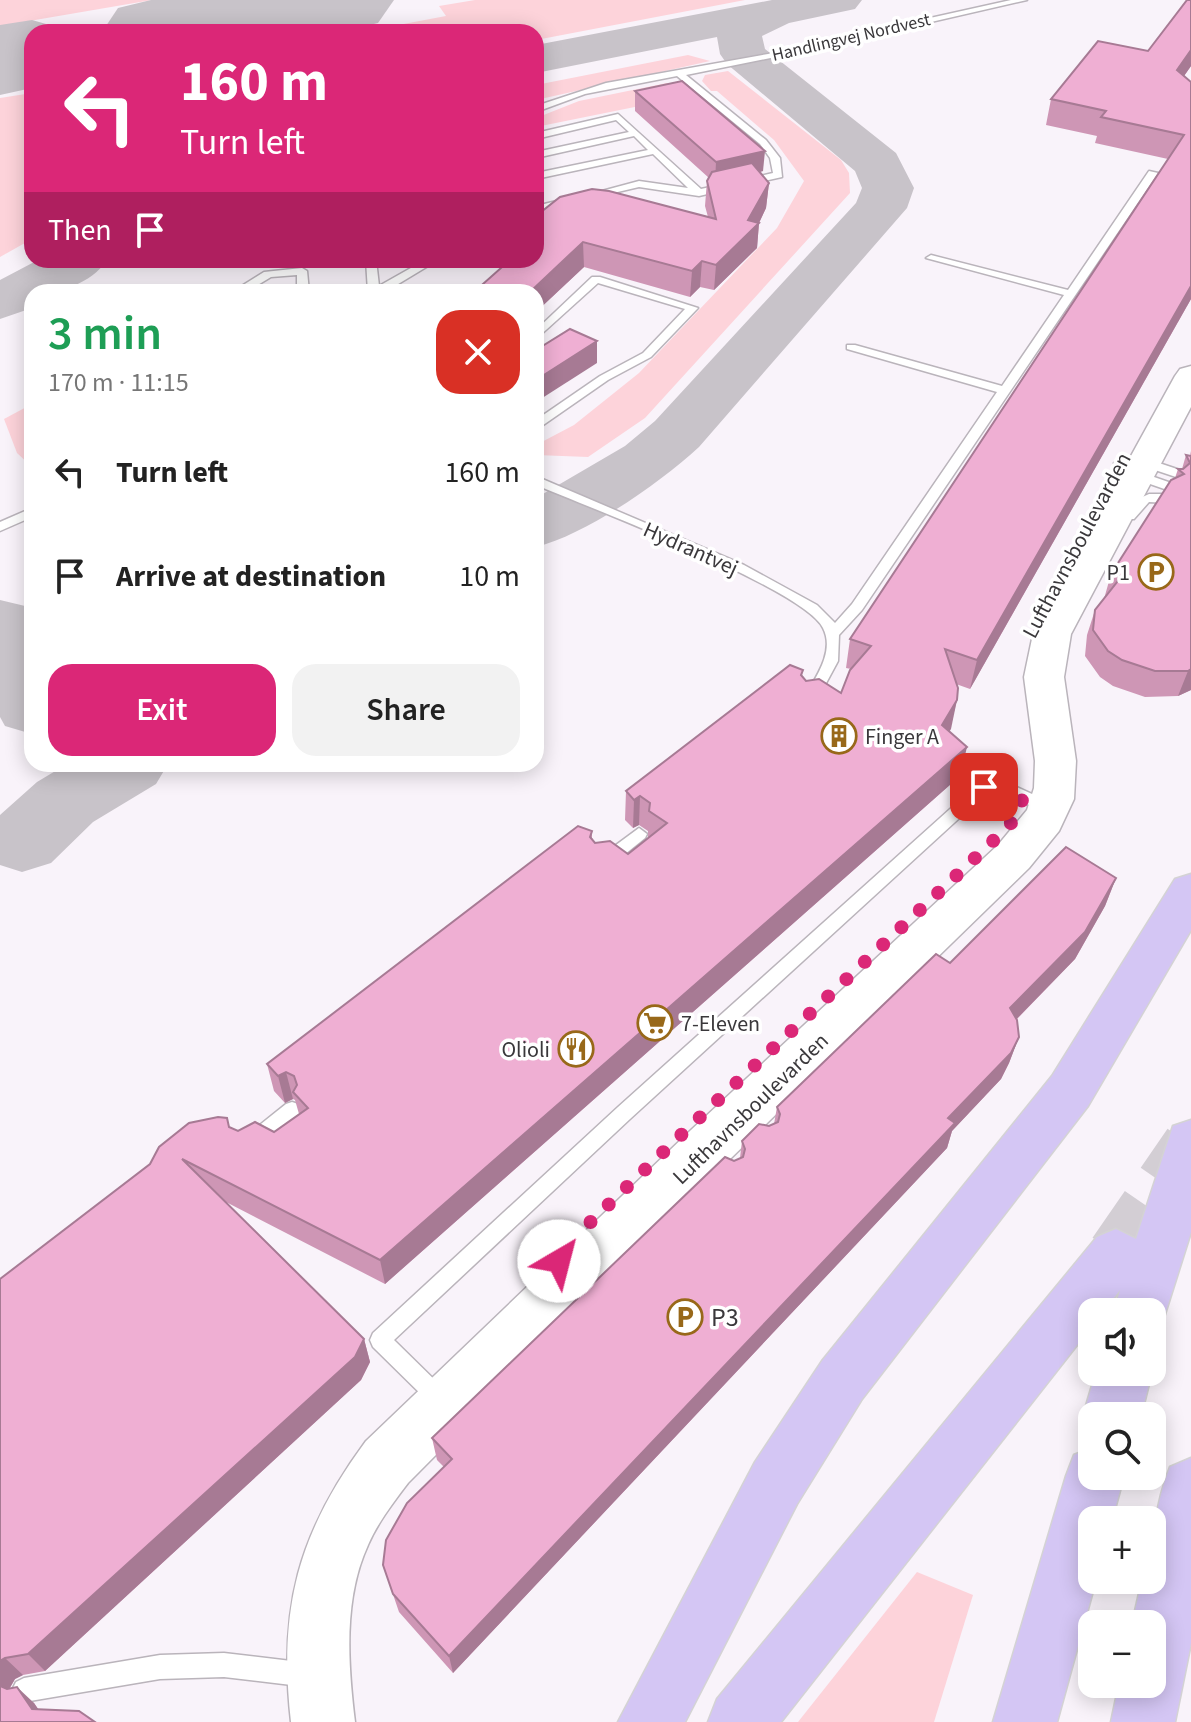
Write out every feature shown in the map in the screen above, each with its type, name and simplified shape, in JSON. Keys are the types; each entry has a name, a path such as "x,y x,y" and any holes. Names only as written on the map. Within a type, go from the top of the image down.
{"highway":[{"path":"650,1722 776,1483 834,1393 1070,1091 1191,891"},
{"path":"1145,1298 1191,1142"},
{"path":"740,1722 1116,1254"},
{"path":"1166,1612 1191,1488"},
{"path":"1025,1722 1091,1490"},
{"path":"1143,1722 1148,1698"}],"street":[{"name":"Lufthavnsboulevarden","path":"488,1364 577,1235 1010,825 1055,790 1056,758 1044,684 1045,659 1052,634 1100,544 1133,467 1188,364"},
{"name":"Lufthavnsboulevarden","path":"320,1699 317,1617 331,1559 355,1507 387,1462 1021,849 1036,802 1018,681 1022,647 1034,616 1133,467"}],"lane":[{"name":"Handlingvej Nordvest","path":"680,74 837,43 893,26 1023,0"},
{"path":"544,106 580,94 680,74 763,142 775,158 778,175 699,193 639,184 544,207"},
{"path":"544,134 618,117 699,193"},
{"path":"544,153 636,133"},
{"path":"544,174 655,151"},
{"path":"811,696 827,672 834,651 833,633 857,607 1153,173"},
{"path":"931,258 1072,294"},
{"path":"251,284 268,274 295,268"},
{"path":"390,284 419,268"},
{"path":"544,328 596,279 692,308 647,355 604,378 544,420"},
{"path":"851,347 1006,391"},
{"path":"1133,467 1182,475"},
{"path":"1100,544 1124,526 1134,506 1143,499 1170,493 1133,467"},
{"name":"Hydrantvej","path":"544,484 750,573 806,603 827,620 833,633"},
{"path":"0,527 24,516"},
{"path":"446,1405 380,1340 634,1104 984,787 997,784 1036,802"},
{"path":"601,864 639,834"},
{"path":"247,1146 292,1110"},
{"path":"24,1690 160,1667 224,1665 320,1699"}],"shaded area":[{"path":"0,0 152,0 0,26"},
{"path":"475,0 745,0 544,38 544,24 404,24 446,16 439,6"},
{"path":"688,55 710,61 544,98 544,83"},
{"path":"728,71 841,160 849,173 850,193 645,418 588,457 544,455 544,441 574,425 639,373 777,228 804,181 774,140 717,91 711,91 702,81 705,75"},
{"path":"667,83 683,86 694,95 544,125 544,115 579,101"},
{"path":"24,94 24,244 0,257 0,98"},
{"path":"24,408 24,460 17,453 4,419"},
{"path":"917,1572 973,1595 934,1722 798,1722"}],"building":[{"path":"1187,0 1191,0 1191,50 1177,70 1191,82 1191,286 977,660 945,649 958,688 957,700 942,725 967,747 380,1260 182,1159 364,1339 355,1357 28,1654 0,1661 0,1279 150,1164 159,1147 189,1123 218,1117 227,1118 229,1127 238,1131 255,1122 274,1132 308,1108 293,1092 297,1085 294,1076 286,1072 278,1076 267,1064 578,826 592,831 590,837 595,843 610,841 628,854 667,823 649,811 650,803 640,796 634,800 626,791 790,665 803,670 801,675 806,681 819,679 841,693 850,670 871,646 850,639 1184,135 1101,117 1106,111 1051,99 1098,41 1148,51"},
{"path":"682,81 765,151 716,162 635,91"},
{"path":"752,163 769,183 748,220 759,223 716,265 702,261 692,271 583,242 538,284 483,284 501,268 544,268 544,210 560,197 592,189 609,191 716,219 707,181 712,172"},
{"path":"570,329 597,341 544,375 544,345"},
{"name":"P1","path":"1186,455 1191,456 1191,669 1155,671 1122,660 1108,651 1093,630 1095,610 1121,577 1111,574 1171,480 1184,474 1178,469 1190,463"},
{"name":"P3","path":"1066,847 1116,878 1085,932 1010,1008 1017,1020 1019,1037 1011,1053 948,1118 955,1123 449,1656 393,1594 383,1565 386,1540 407,1503 452,1459 432,1438 725,1157 734,1161 743,1157 745,1149 742,1141 759,1124 769,1126 778,1122 780,1114 777,1107 936,954 950,963"},
{"path":"0,1686 7,1689 17,1687 32,1709 79,1711 95,1722 0,1722"}],"taxiway":[{"path":"544,57 840,0"},
{"path":"544,521 648,460 677,434 881,208 888,188 878,164 743,54 739,34 752,23 779,12"},
{"path":"0,60 24,58"},
{"path":"34,284 65,268"},
{"path":"0,302 24,289"},
{"path":"0,623 24,687"},
{"path":"22,842 65,802 116,772"}],"runway":[{"path":"204,24 340,0"},
{"path":"0,60 24,56"}],"tunnel":[{"path":"1116,1254 1191,1145"}],"place":[{"name":"P1","path":"1156,572"},
{"name":"Finger A","path":"839,736"},
{"name":"7-Eleven","path":"655,1023"},
{"name":"Olioli","path":"576,1049"},
{"name":"P3","path":"685,1317"}],"route":[{"path":"559,1261 577,1235 1010,825 1024,796 997,784 984,787"}]}
